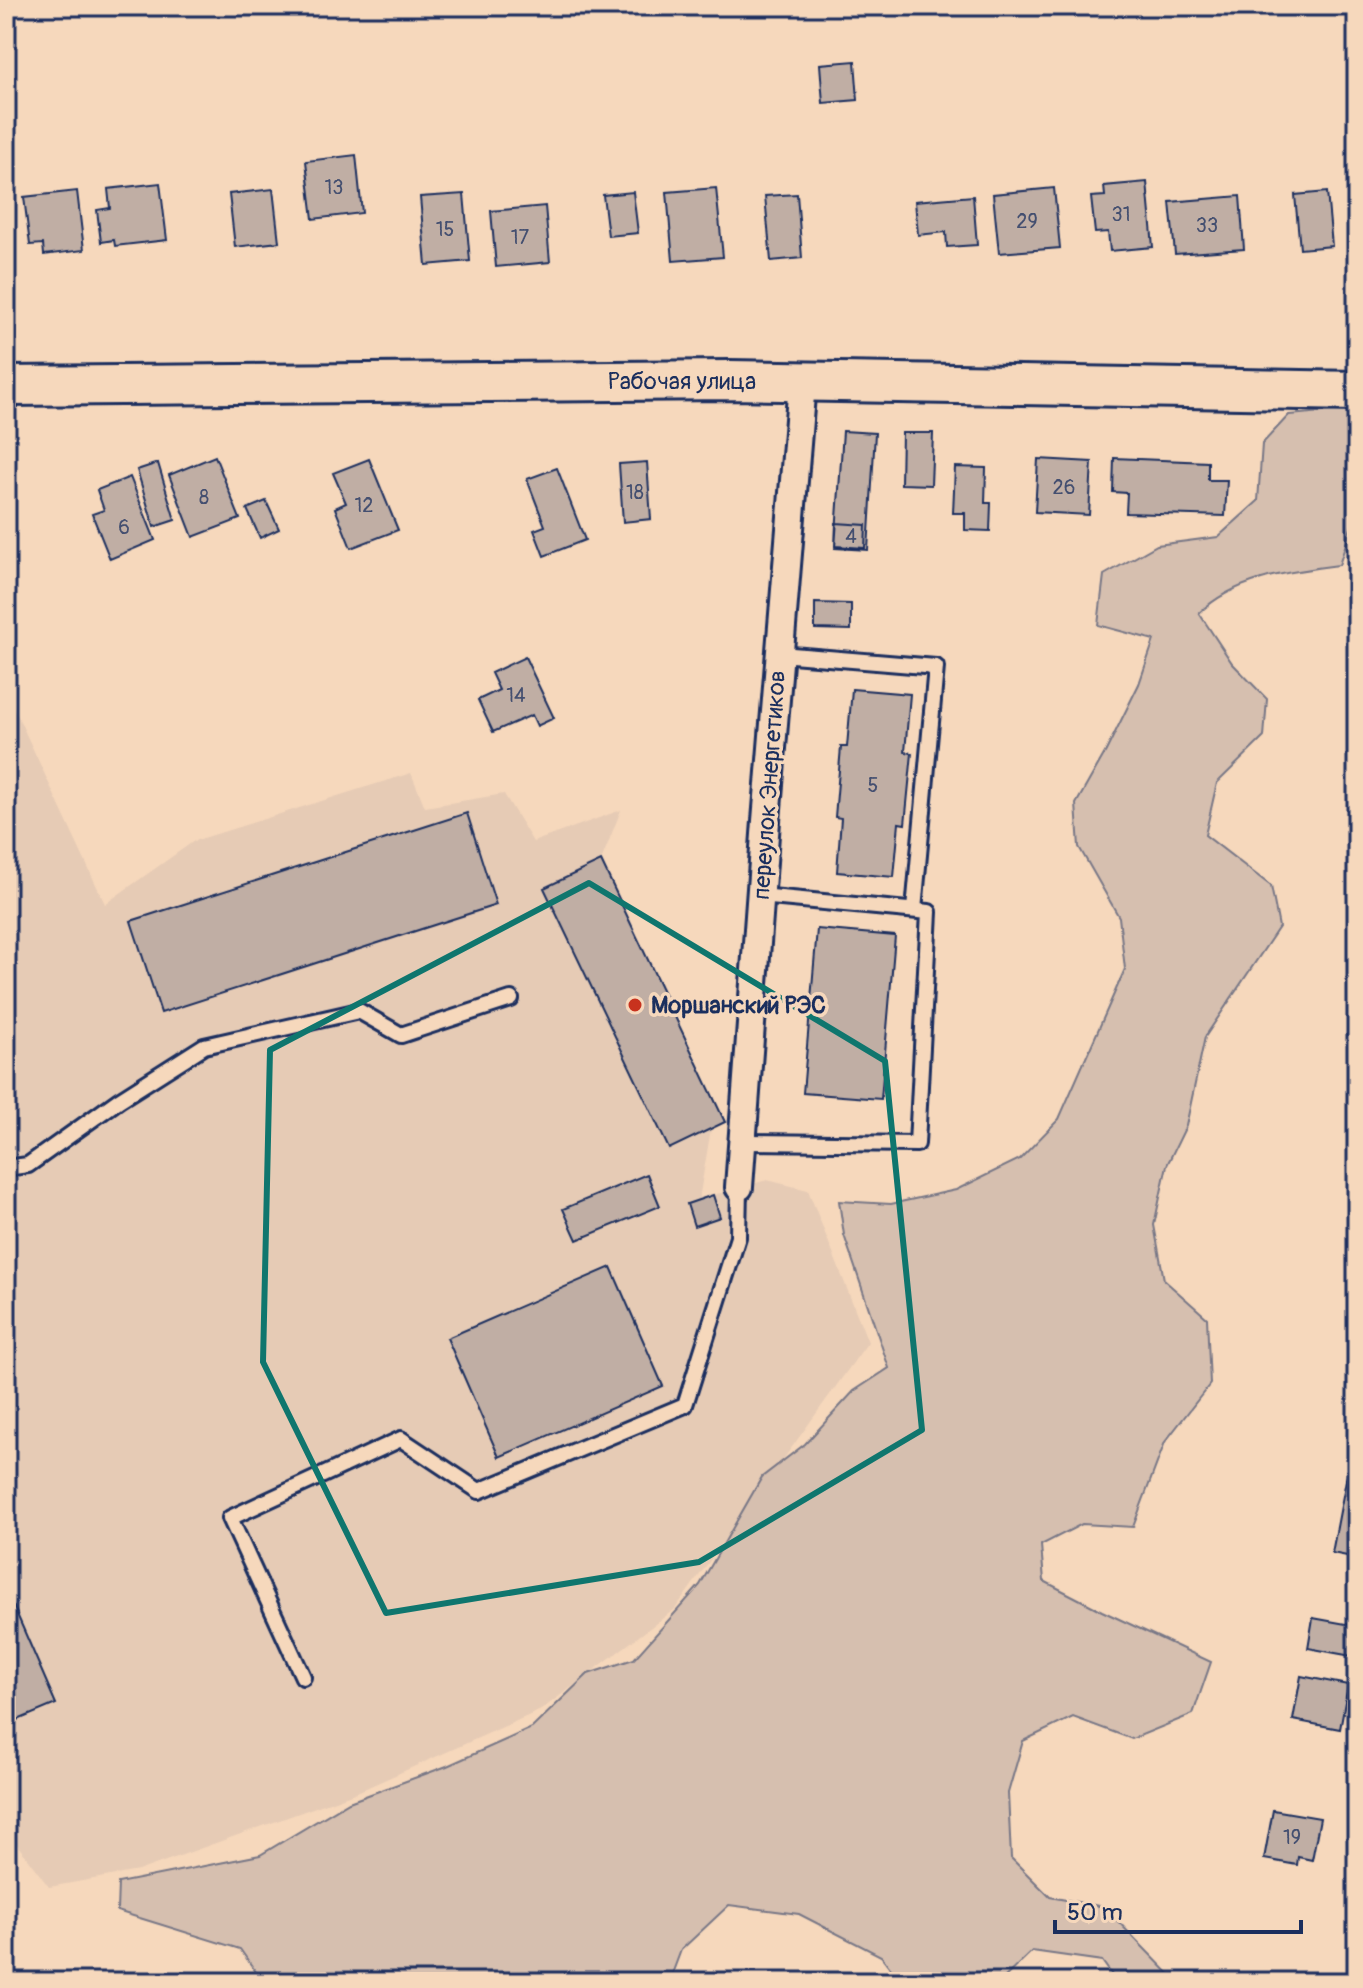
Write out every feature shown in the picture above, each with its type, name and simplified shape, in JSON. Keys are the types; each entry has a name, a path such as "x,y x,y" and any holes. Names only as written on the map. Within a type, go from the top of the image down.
{"street":[{"name":"Рабочая улица","path":"6,386 730,380 1357,391"},
{"name":"переулок Энергетиков","path":"739,1187 802,383"}],"lane":[{"path":"780,654 936,667 914,910"},
{"path":"743,1142 917,1144 929,912 760,896"},
{"path":"6,1168 28,1165 119,1100 204,1046 359,1011 401,1035 511,999"},
{"path":"303,1677 230,1518 401,1439 479,1491 685,1405 738,1237 739,1187"}],"highlighted area":[{"path":"589,883 885,1061 922,1430 699,1562 386,1613 263,1362 270,1050"}],"shaded area":[{"path":"1357,409 1357,509 1339,565 1264,578 1230,591 1199,613 1232,663 1267,699 1264,737 1217,783 1205,835 1271,886 1279,927 1205,1037 1186,1126 1167,1165 1154,1225 1164,1280 1207,1318 1210,1384 1165,1442 1133,1527 1082,1524 1041,1545 1044,1581 1211,1662 1193,1714 1132,1739 1073,1717 1023,1741 1008,1793 1011,1858 1050,1897 1104,1907 1177,1982 1117,1982 1102,1961 1032,1951 1000,1982 901,1982 881,1956 799,1914 729,1905 681,1950 669,1982 263,1982 240,1949 117,1911 118,1883 260,1855 349,1802 447,1766 532,1728 588,1674 634,1659 700,1585 762,1477 805,1444 854,1391 889,1368 844,1235 839,1201 891,1204 956,1190 1020,1159 1059,1119 1125,969 1119,917 1079,847 1076,804 1139,684 1154,640 1098,625 1104,575 1157,545 1218,537 1258,501 1262,444 1289,415"},
{"path":"6,691 105,904 194,841 411,773 425,807 504,794 533,842 621,810 601,861 725,1122 711,1129 699,1199 767,1180 808,1190 868,1342 675,1609 541,1710 357,1792 138,1871 49,1887 6,1830"}],"building":[{"path":"855,61 858,100 823,103 820,64"},
{"path":"356,155 362,213 313,219 306,161"},
{"path":"1147,182 1153,247 1110,251 1108,232 1095,233 1091,197 1105,196 1104,186"},
{"path":"160,183 167,240 115,246 114,240 101,242 97,210 110,208 108,189"},
{"path":"716,188 723,257 673,261 667,192"},
{"path":"1054,188 1060,248 999,253 993,194"},
{"path":"273,189 279,242 235,247 229,194"},
{"path":"77,191 84,250 44,255 43,244 30,245 24,197"},
{"path":"633,192 638,233 608,236 603,195"},
{"path":"1327,192 1332,246 1300,249 1295,195"},
{"path":"464,194 470,261 426,265 420,197"},
{"path":"797,194 802,258 771,261 765,196"},
{"path":"973,196 977,245 947,247 946,232 918,235 915,201"},
{"path":"1240,196 1244,249 1175,254 1170,202"},
{"path":"545,206 550,262 496,267 491,211"},
{"path":"843,431 875,433 868,550 835,548"},
{"path":"902,433 933,433 931,485 901,484"},
{"path":"215,456 240,519 193,537 169,475"},
{"path":"1114,458 1208,462 1208,480 1227,480 1225,516 1126,513 1127,493 1113,492"},
{"path":"369,459 398,530 351,548 335,508 346,503 333,473"},
{"path":"1038,459 1092,462 1089,515 1035,512"},
{"path":"647,462 651,519 623,522 619,464"},
{"path":"158,463 175,520 154,527 137,470"},
{"path":"955,467 986,468 985,503 991,503 990,531 965,530 965,513 953,513"},
{"path":"557,468 585,540 544,556 534,530 545,526 527,479"},
{"path":"130,477 155,540 110,559 92,514 104,510 97,490"},
{"path":"266,501 279,529 260,538 247,509"},
{"path":"836,523 866,525 865,548 835,546"},
{"path":"815,603 851,604 851,630 815,629"},
{"path":"525,657 554,718 537,726 532,715 493,732 478,700 499,690 491,673"},
{"path":"852,689 910,694 905,752 912,753 905,824 899,823 894,877 837,872 841,818 835,817 841,747 847,747"},
{"path":"467,813 496,905 161,1013 131,921"},
{"name":"Моршанский РЭС","path":"601,861 725,1122 669,1149 544,888"},
{"path":"817,929 895,936 881,1099 803,1093"},
{"path":"647,1174 660,1206 577,1240 563,1209"},
{"path":"713,1195 720,1217 694,1226 687,1204"},
{"path":"611,1267 663,1386 499,1457 447,1338"},
{"path":"1357,1427 1357,1482 1346,1480"},
{"path":"1346,1480 1357,1482 1357,1558 1332,1553"},
{"path":"6,1589 56,1704 6,1725"},
{"path":"1313,1618 1357,1626 1357,1657 1308,1648"},
{"path":"1301,1676 1348,1685 1340,1729 1293,1720"},
{"path":"1273,1810 1320,1818 1312,1860 1298,1857 1297,1865 1264,1859"},
{"path":"1260,1977 1318,1977 1318,1982 1260,1982"}],"place":[{"name":"Моршанский РЭС","path":"635,1005"}]}
